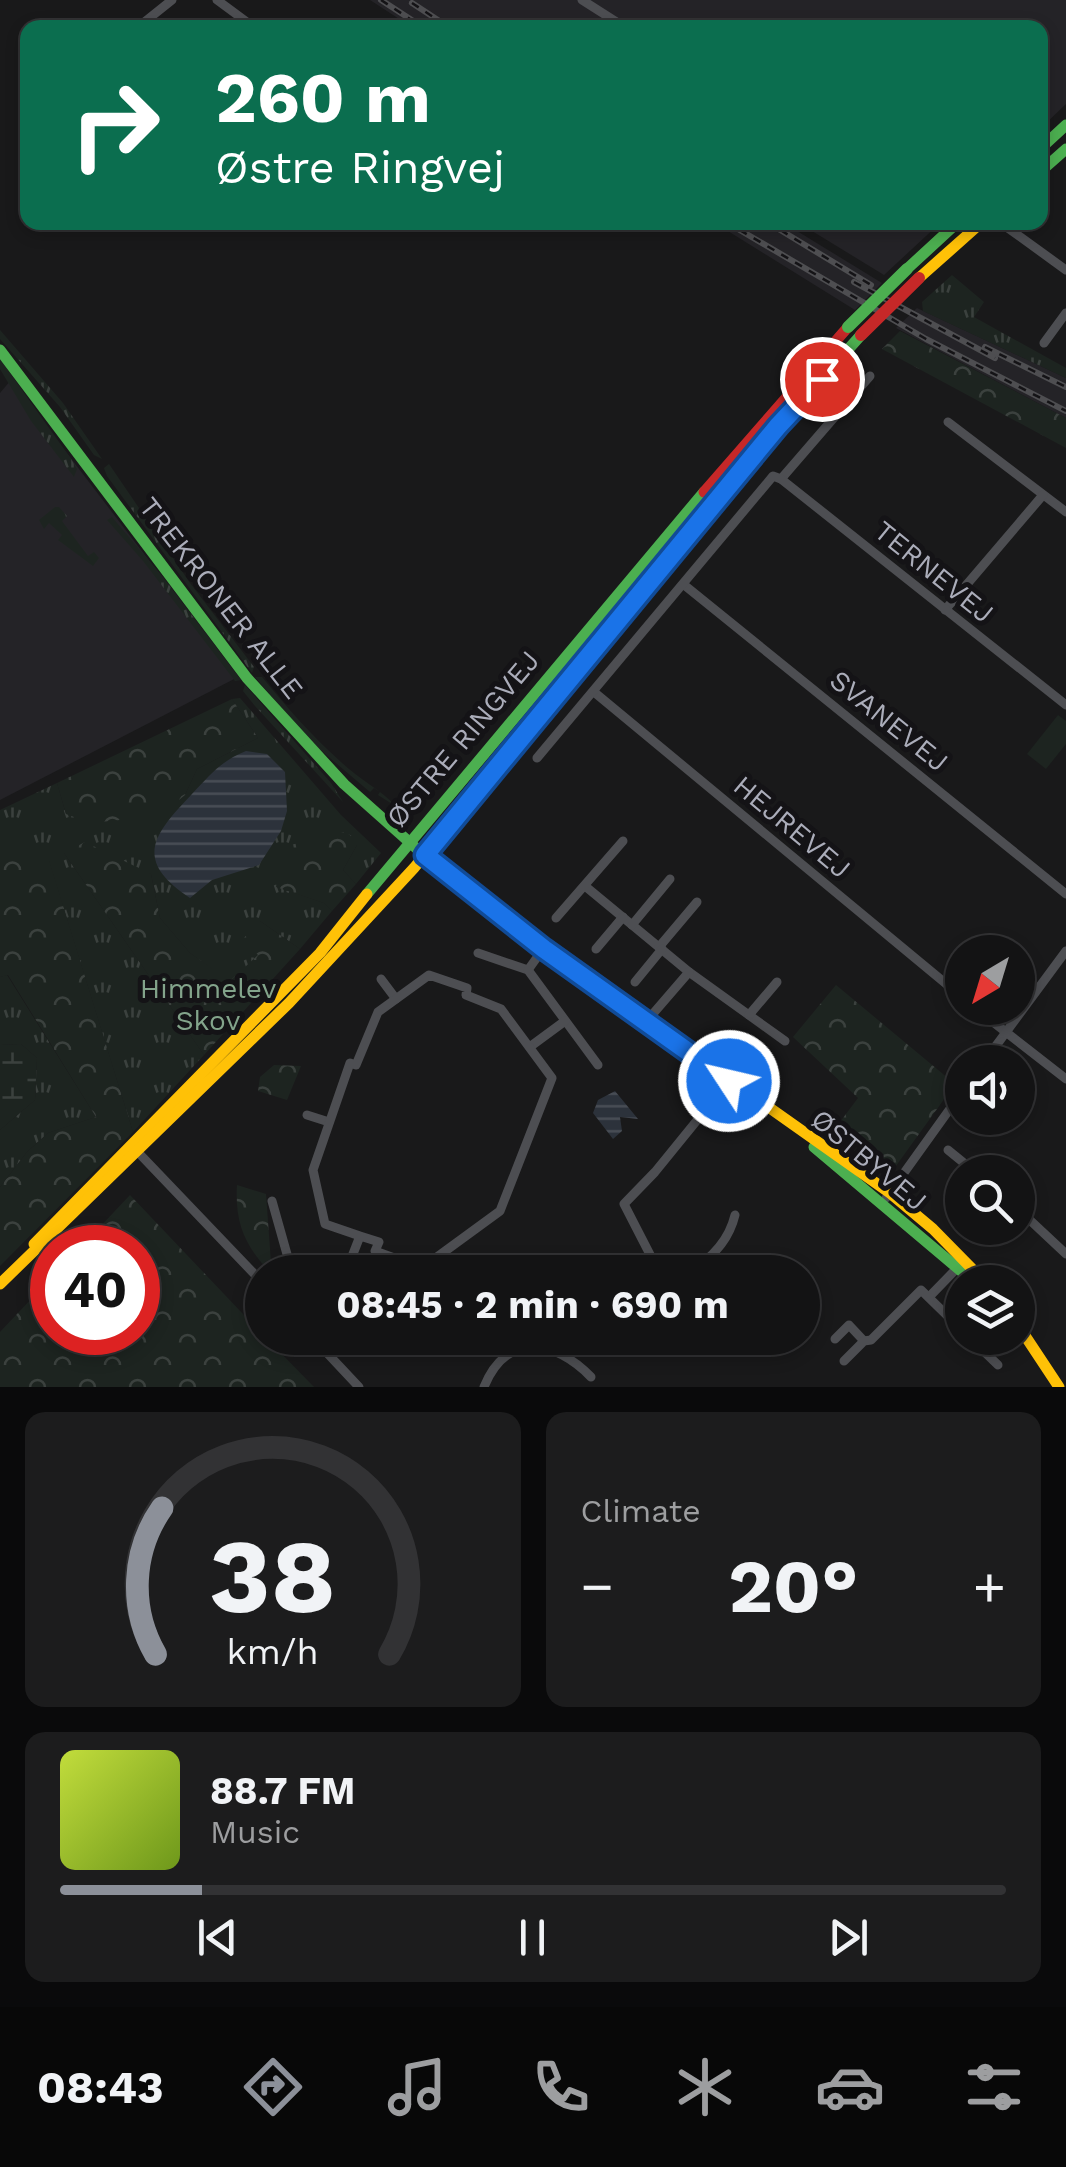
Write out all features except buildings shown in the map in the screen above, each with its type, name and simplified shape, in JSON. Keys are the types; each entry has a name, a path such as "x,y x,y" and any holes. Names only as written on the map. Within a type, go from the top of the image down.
{"main road":[{"name":"ØSTRE RINGVEJ","path":"135,1149 320,953 662,540 848,327 949,230"},
{"name":"ØSTRE RINGVEJ","path":"0,1284 289,1003 425,855 778,426 861,334 973,230"},
{"name":"TREKRONER ALLE","path":"0,350 247,678 319,759 425,855"},
{"name":"ØSTBYVEJ","path":"425,855 544,949 886,1198 964,1265"},
{"path":"1035,1352 1059,1387"}],"street":[{"path":"147,20 172,0"},
{"path":"217,0 244,20"},
{"path":"582,0 613,20"},
{"path":"1011,230 1066,270"},
{"path":"1044,342 1066,313"},
{"path":"537,758 683,584 870,376"},
{"path":"948,422 1066,512"},
{"name":"TERNEVEJ","path":"778,478 1066,706"},
{"path":"946,610 1043,495"},
{"name":"SVANEVEJ","path":"683,584 1066,894"},
{"name":"HEJREVEJ","path":"594,692 945,983"},
{"path":"556,918 623,841"},
{"path":"632,925 670,880"},
{"path":"584,886 689,972 785,1041"},
{"path":"635,982 697,902"},
{"path":"596,949 623,917"},
{"path":"528,970 544,949"},
{"path":"997,1045 1066,952"},
{"path":"478,953 528,970 598,1064"},
{"path":"645,1022 689,972"},
{"path":"429,975 467,988 466,995 501,1010 530,1046 552,1078 500,1211 422,1268 375,1251 378,1242 325,1224 313,1170 350,1062 356,1064 378,1012 429,975"},
{"path":"382,979 396,999"},
{"path":"749,1015 777,982"},
{"path":"530,1046 566,1021"},
{"path":"996,1025 1066,1079"},
{"path":"650,1255 624,1204 729,1081"},
{"path":"307,1115 329,1122"},
{"path":"886,1198 945,1116"},
{"path":"135,1149 245,1264"},
{"path":"948,1150 954,1155"},
{"path":"272,1201 286,1255"},
{"path":"712,1255 731,1231 734,1215"},
{"path":"1035,1224 1066,1254"},
{"path":"353,1255 360,1236"},
{"path":"929,1297 961,1263"},
{"path":"835,1339 849,1325 864,1340 871,1340 922,1290 945,1313"},
{"path":"844,1361 864,1340"},
{"path":"484,1387 499,1362 514,1351 532,1348 550,1347 574,1359 591,1377"},
{"path":"330,1355 359,1387"},
{"path":"988,1355 998,1364"}],"shaded area":[{"path":"370,0 1066,0 1066,104 1048,121 1048,20 401,20"},
{"path":"726,230 795,230 882,283 855,310"},
{"path":"810,230 932,230 884,275"},
{"path":"917,308 1066,378 1066,418 896,328"},
{"path":"11,380 238,677 0,800 0,393"},
{"path":"246,751 267,754 285,772 287,811 281,831 259,865 212,880 190,898 160,871 155,859 159,834 211,774"},
{"path":"615,1091 638,1119 620,1117 622,1131 613,1139 593,1113 598,1100"}],"green space":[{"path":"952,275 984,302 974,317 1066,368 1066,378 923,311 922,302"},
{"path":"0,330 63,403 102,459 94,455 60,407 0,339"},
{"path":"900,331 1066,418 1066,448 882,349"},
{"path":"0,359 71,459 77,469 74,477 31,421 0,369"},
{"path":"109,464 190,583 254,667 252,673 107,476 104,468"},
{"path":"55,507 67,516 62,521 88,556 94,552 99,558 93,566 58,540 62,535 49,523 44,529 39,520"},
{"path":"112,517 241,680 235,681 107,520"},
{"path":"255,677 262,677 321,743 379,791 374,788 370,792 310,741"},
{"path":"245,685 331,783 343,802 255,706 243,691"},
{"path":"240,698 341,815 381,853 356,884 343,870 357,845 277,887 324,903 332,911 300,949 260,921 259,955 230,982 190,953 160,918 151,874 64,853 204,1055 133,1132 49,861 0,840 0,810 57,783 66,814 185,795 197,769 258,738 232,699"},
{"path":"232,699 258,738 197,769 185,795 159,816 90,823 66,814 57,783"},
{"path":"1058,715 1066,721 1066,744 1046,769 1027,754"},
{"name":"Himmelev Skov","path":"338,831 350,835 357,845 343,870 356,884 332,911 324,903 276,887 288,846"},
{"name":"Himmelev Skov","path":"0,838 49,860 133,1132 41,1225 30,1225 30,1236 0,1266 0,1187 27,1152 48,1133 96,1117 8,975 0,977"},
{"name":"Himmelev Skov","path":"85,842 151,874 160,918 190,953 230,981 258,955 243,939 260,921 300,949 204,1055 64,853"},
{"path":"7,975 96,1117 48,1133 27,1152 0,1187 0,1130 35,1100 37,1058 21,1044 0,1045 0,977"},
{"path":"836,985 945,1076 945,1098 893,1170 882,1171 831,1134 858,1098 793,1037"},
{"path":"21,1044 37,1058 35,1100 0,1130 0,1045"},
{"path":"274,1065 301,1066 287,1100 258,1091 260,1077"},
{"path":"237,1185 266,1194 270,1255 256,1255 251,1249 237,1209"},
{"path":"130,1195 158,1225 102,1225"},
{"path":"160,1227 245,1316 245,1355 283,1355 314,1387 0,1387 0,1332 30,1300 30,1355 160,1355"}],"railway":[{"path":"381,0 412,20"},
{"path":"412,3 438,20"},
{"path":"740,230 926,339 1066,411"},
{"path":"780,230 871,285"},
{"path":"854,282 995,358"},
{"path":"985,347 1066,387"}],"traffic: fast":[{"path":"1048,142 1066,125"},
{"path":"1048,165 1066,149"},
{"path":"907,269 949,230"},
{"path":"848,327 907,269"},
{"path":"524,736 779,427 861,335"},
{"path":"0,350 247,678 344,784 434,864 524,934"},
{"path":"367,894 704,492"},
{"path":"814,1147 954,1265"}],"traffic: slow":[{"path":"919,278 973,230"},
{"path":"0,1284 289,1003 414,868 524,736"},
{"path":"53,1225 320,953 367,894"},
{"path":"524,934 890,1193 968,1265"},
{"path":"1035,1351 1059,1387"}],"traffic: jam":[{"path":"861,335 919,278"},
{"path":"704,492 848,327"}],"route":[{"path":"729,1081 544,949 425,855 778,426 822,379"}]}
